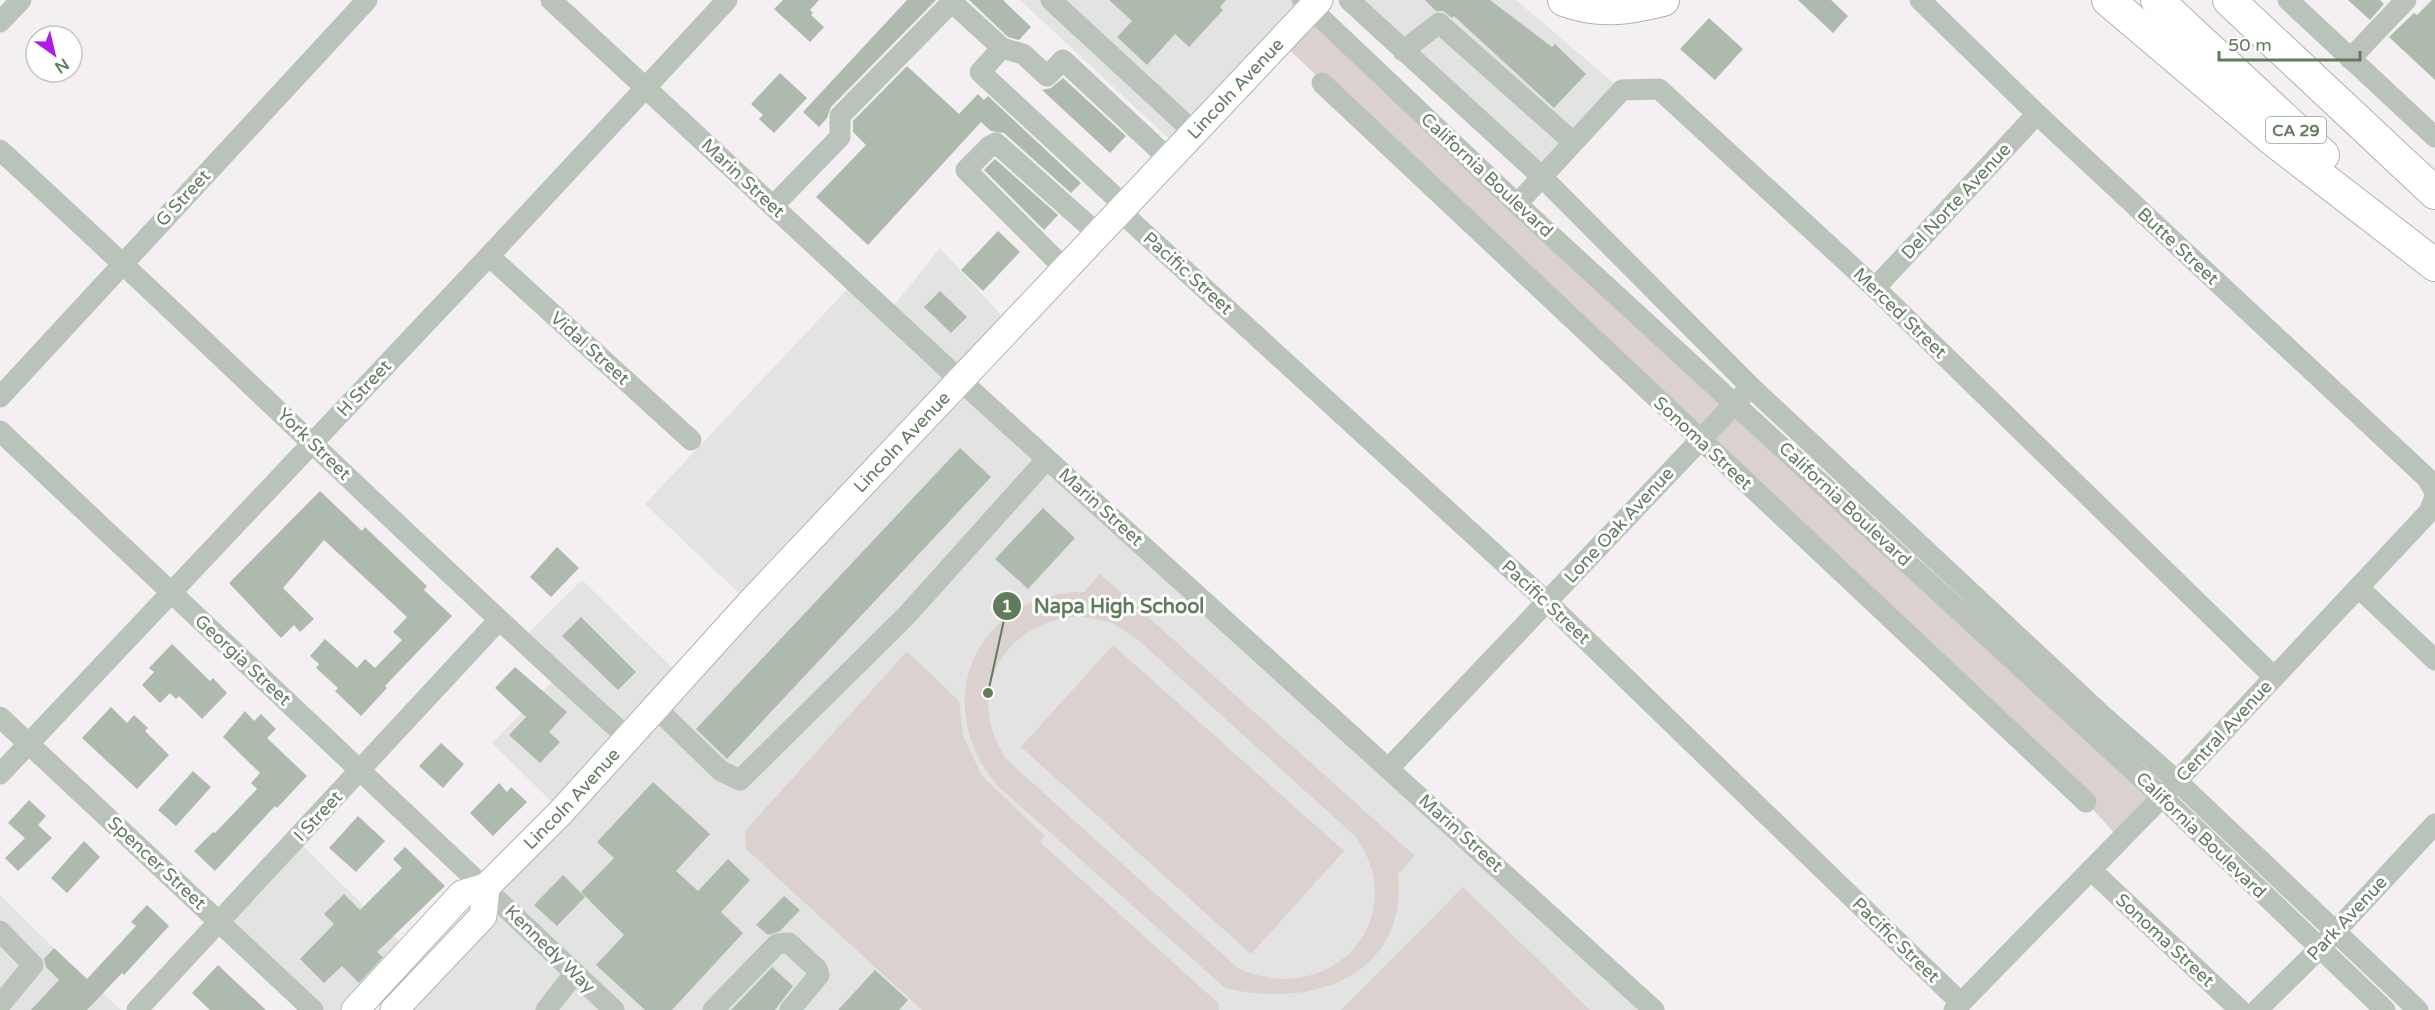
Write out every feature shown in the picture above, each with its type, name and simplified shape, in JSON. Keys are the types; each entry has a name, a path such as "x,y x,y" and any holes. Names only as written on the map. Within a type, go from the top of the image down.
{"highway":[{"path":"1564,0 1581,7 1626,10 1663,0"},
{"path":"2108,0 2272,138 2435,265"},
{"name":"CA 29","path":"2157,0 2435,259"},
{"name":"CA 29","path":"2229,0 2435,193"}],"main road":[{"name":"Lincoln Avenue","path":"355,1010 462,894 486,887 562,811 750,603 1124,210 1311,3"},
{"path":"394,1010 483,916 486,887"}],"street":[{"path":"0,22 21,0"},
{"name":"G Street","path":"0,397 367,0"},
{"name":"Marin Street","path":"551,0 961,381 1654,1010"},
{"name":"H Street","path":"0,774 727,0"},
{"path":"1052,0 1195,133"},
{"name":"California Boulevard","path":"1349,0 1541,176 1750,387 2103,716 2177,781 2418,1010"},
{"name":"Butte Street","path":"1920,0 2037,114 2427,478 2435,492"},
{"path":"2288,0 2435,136"},
{"path":"2350,59 2406,0"},
{"path":"773,206 840,137 840,116 952,2 1002,48 1023,54 1047,76 1063,60 1170,160"},
{"name":"California Boulevard","path":"1311,3 1517,204 2162,797 2385,1010"},
{"path":"1403,51 1439,23 1573,142"},
{"name":"Pacific Street","path":"1002,48 980,72 1124,210 1546,601 1957,1006"},
{"name":"Sonoma Street","path":"1322,83 2086,802"},
{"name":"Merced Street","path":"1517,204 1622,90 1659,89 1875,288 2274,676"},
{"name":"Del Norte Avenue","path":"1875,288 2037,114"},
{"path":"1066,270 966,170 996,143 1099,235"},
{"name":"York Street","path":"0,150 313,442 498,621 628,738"},
{"name":"Vidal Street","path":"489,256 691,440"},
{"name":"Lone Oak Avenue","path":"1389,768 1750,387"},
{"name":"Georgia Street","path":"0,431 486,887"},
{"path":"656,708 721,771 740,780 906,616 1047,459"},
{"name":"Central Avenue","path":"1957,1006 2162,797 2359,588 2429,512 2435,497"},
{"path":"2359,588 2435,660"},
{"name":"I Street","path":"136,1010 498,621"},
{"name":"Spencer Street","path":"0,717 313,1010"},
{"name":"Park Avenue","path":"2257,1010 2319,949 2435,824"},
{"name":"Sonoma Street","path":"2091,870 2240,1010"},
{"name":"Kennedy Way","path":"486,887 614,1010"},
{"path":"0,931 33,965 0,1005"},
{"path":"712,1010 777,944 782,942 789,943 817,969 819,975 790,1010"},
{"path":"546,1010 575,973"}],"shaded area":[{"path":"1020,0 1302,0 1180,149"},
{"path":"1349,0 1516,0 1622,90 1541,176"},
{"path":"1311,9 2162,797 2120,839 2086,802 1280,41"},
{"path":"940,248 1012,327 961,381 1654,1010 394,1010 483,916 486,887 562,812 492,743 558,676 520,641 582,580 683,678 749,603 645,504 854,282 888,313"},
{"path":"1100,574 1415,856 1398,874 1397,909 1388,938 1371,960 1348,977 1321,988 1291,994 1258,994 1225,988 1001,789 979,758 967,724 965,692 973,660 990,633 1014,612 1046,597 1084,592","holes":["1080,616 1111,622 1137,639 1356,837 1371,869 1375,899 1368,927 1352,950 1330,967 1303,977 1271,978 1238,968 1006,759 994,734 989,710 990,686 998,665 1011,646 1030,631 1053,621"]},
{"path":"1113,645 1344,851 1251,954 1021,747"},
{"path":"907,651 959,701 963,735 982,776 1045,836 1040,842 1218,1003 1219,1010 922,1010 746,849 745,831"},
{"path":"296,839 409,951 355,1010 313,1010 219,921"},
{"path":"1463,887 1590,1010 1341,1010"},
{"path":"0,895 61,955 121,1010 0,1010"}],"building":[{"path":"783,0 819,0 810,10 813,13 811,15 824,27 810,42 774,9"},
{"path":"907,0 936,0 831,107 827,118 819,127 803,112"},
{"path":"969,0 1003,0 1031,27 1019,40 1008,37"},
{"path":"1109,0 1226,0 1220,7 1223,10 1189,47 1175,34 1147,65 1117,37 1132,21"},
{"path":"1425,0 1490,0 1552,47 1555,44 1586,74 1554,108 1454,16 1452,18 1443,11 1436,11"},
{"path":"1798,0 1831,0 1848,16 1833,33"},
{"path":"2348,0 2380,0 2384,4 2370,20"},
{"path":"2432,0 2435,0 2435,80 2389,37 2414,13 2417,15"},
{"path":"1709,18 1743,49 1715,80 1680,49"},
{"path":"907,66 959,114 978,94 984,100 988,96 1081,183 1071,193 1004,133 991,131 981,122 868,245 816,197 866,145 853,132 853,121"},
{"path":"780,73 807,98 774,133 759,119 763,115 751,104"},
{"path":"1063,78 1126,136 1110,153 1042,90 1051,88"},
{"path":"995,159 1058,215 1044,230 984,170"},
{"path":"998,231 1020,252 983,291 961,270"},
{"path":"940,291 967,317 951,333 924,307"},
{"path":"960,448 991,477 727,759 696,729"},
{"path":"320,491 362,531 365,527 427,586 424,590 452,616 385,686 387,688 361,716 335,691 338,688 316,668 319,664 310,656 325,639 357,668 365,659 375,668 402,640 393,632 407,617 324,540 283,588 314,619 300,632 294,625 281,638 229,583"},
{"path":"1043,508 1075,538 1028,589 995,559"},
{"path":"557,547 579,568 551,597 530,577"},
{"path":"581,617 636,672 618,690 562,636"},
{"path":"172,644 210,681 213,678 227,693 202,719 179,696 176,699 170,693 160,703 142,685 154,672 149,668"},
{"path":"515,667 567,712 549,732 560,742 540,763 509,735 526,717 495,688"},
{"path":"111,707 127,723 134,715 148,728 145,731 169,755 137,789 82,738"},
{"path":"245,711 254,721 261,714 276,729 267,738 307,776 277,808 275,806 215,871 194,851 213,832 215,833 257,789 251,783 260,773 223,737"},
{"path":"441,743 464,764 443,788 419,766"},
{"path":"193,771 211,787 176,826 158,810"},
{"path":"653,782 710,834 676,871 698,891 728,859 750,880 721,912 743,933 672,1010 645,1010 596,965 624,935 581,892 614,858 597,842"},
{"path":"499,783 507,792 511,787 527,802 493,836 470,813"},
{"path":"29,800 46,816 38,825 52,838 18,871 5,858 25,838 8,823"},
{"path":"358,816 385,841 356,872 329,848"},
{"path":"84,841 100,857 67,893 51,878"},
{"path":"405,847 445,886 377,952 383,957 359,983 342,966 324,983 300,959 334,924 324,914 344,894 360,910 402,868 393,859"},
{"path":"563,875 585,897 557,926 534,905"},
{"path":"784,896 800,910 780,931 768,935 756,925"},
{"path":"147,905 169,926 124,975 122,973 87,1010 31,1010 59,980 46,967 44,959 54,948 87,979 136,926 131,922"},
{"path":"218,965 266,1010 210,1010 192,993"},
{"path":"772,967 793,986 775,1010 731,1010"},
{"path":"875,970 908,1000 899,1010 838,1010"}],"place":[{"name":"Napa High School","path":"988,693"}]}
